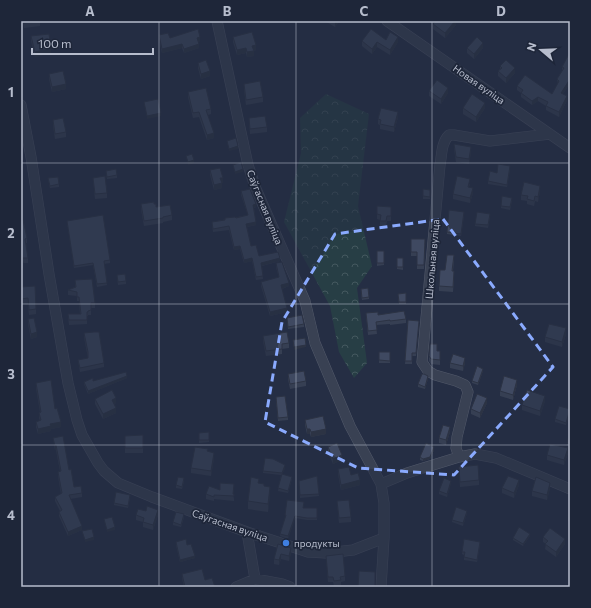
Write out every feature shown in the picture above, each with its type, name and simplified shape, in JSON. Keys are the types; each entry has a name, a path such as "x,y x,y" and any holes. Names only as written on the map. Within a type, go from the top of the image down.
{"street":[{"name":"Саўгасная вуліца","path":"21,105 31,156 49,274 68,383 82,435 98,463 118,483 247,532 308,552 326,553 353,550 384,538 384,503 381,484 350,426 315,343 305,301 256,189 248,165 217,21"},
{"name":"Новая вуліца","path":"388,21 570,148"},
{"name":"Школьная вуліца","path":"459,457 456,448 457,437 468,392 465,385 461,383 434,376 428,371 422,362 443,144 449,135 490,141 550,134"},
{"path":"381,484 407,473 459,457 475,454 496,458 570,489"},
{"path":"247,532 255,579"},
{"path":"381,587 384,538"},
{"path":"236,587 255,579 290,587"}],"highlighted area":[{"path":"443,219 553,367 454,475 358,468 265,422 282,322 335,234"}],"green space":[{"path":"326,94 369,114 358,206 372,266 357,288 367,363 354,378 339,352 330,306 284,222 301,153 300,118"}],"building":[{"path":"23,21 37,21 24,23"},
{"path":"436,21 455,21 445,33 433,24"},
{"path":"198,29 200,37 197,38 199,44 184,49 182,44 162,49 159,35 168,33 170,38"},
{"path":"371,29 386,40 390,32 398,37 390,50 377,42 372,49 362,41"},
{"path":"252,32 256,45 252,46 254,51 247,52 246,48 237,50 233,37"},
{"path":"49,34 51,48 35,52 31,36"},
{"path":"477,37 483,43 474,54 467,48"},
{"path":"570,52 570,79 561,93 567,96 559,112 546,106 548,102 538,97 532,101 521,93 523,90 517,86 525,75 552,94 559,81 557,79 564,68 562,67"},
{"path":"206,60 210,71 201,74 198,63"},
{"path":"506,60 515,68 506,78 498,71 502,68 500,66"},
{"path":"63,71 66,84 52,87 49,74"},
{"path":"437,80 448,88 441,99 429,91"},
{"path":"260,81 263,97 246,100 244,84"},
{"path":"206,88 211,109 206,110 214,133 207,135 199,112 193,113 188,92"},
{"path":"472,94 485,103 476,117 463,108"},
{"path":"158,99 161,113 147,116 144,102"},
{"path":"381,108 398,112 394,127 380,124 381,120 378,119"},
{"path":"265,116 267,127 250,129 249,118"},
{"path":"63,118 66,132 55,134 53,120"},
{"path":"236,138 238,146 229,149 227,141"},
{"path":"454,144 471,147 469,159 456,157"},
{"path":"192,154 194,160 188,162 186,156"},
{"path":"241,162 243,169 235,172 233,165"},
{"path":"498,164 510,166 507,185 488,181 490,171 497,173"},
{"path":"220,168 223,178 220,178 222,183 214,185 210,170"},
{"path":"116,169 117,175 107,177 106,171"},
{"path":"105,176 107,193 95,194 93,178"},
{"path":"457,176 470,179 468,187 473,188 470,198 453,194"},
{"path":"58,177 59,184 50,186 48,178"},
{"path":"524,182 540,186 538,197 535,196 534,201 527,199 528,196 521,195"},
{"path":"250,189 256,204 253,205 256,222 246,224 251,246 256,245 259,256 278,252 280,258 261,263 263,276 256,277 252,258 244,260 240,246 234,247 229,226 213,229 212,222 225,220 225,218 236,218 248,215 241,191"},
{"path":"423,189 430,190 430,197 423,196"},
{"path":"502,196 512,198 510,207 501,206"},
{"path":"154,202 156,207 170,205 172,215 144,221 141,204"},
{"path":"377,206 391,207 391,216 387,216 386,221 380,221 381,215 377,214"},
{"path":"449,210 464,212 461,234 447,232"},
{"path":"477,212 490,214 488,225 475,224"},
{"path":"103,215 110,260 104,261 107,283 97,284 93,263 74,266 67,221"},
{"path":"21,220 23,220 27,238 25,239 28,258 22,258 23,263 21,263"},
{"path":"411,239 425,239 424,265 417,265 417,252 411,252"},
{"path":"377,251 384,251 384,263 377,263"},
{"path":"447,255 454,255 452,271 454,271 453,287 439,286 440,270 445,270"},
{"path":"397,258 403,258 403,267 397,267"},
{"path":"282,262 289,283 281,285 287,308 270,312 261,282 279,277 276,263"},
{"path":"125,274 126,281 118,282 117,275"},
{"path":"92,279 95,303 91,303 91,310 87,312 87,320 69,320 68,314 81,314 77,292 68,290 76,287 75,280"},
{"path":"35,286 36,309 29,310 28,298 21,299 21,287"},
{"path":"368,288 369,297 362,298 361,289"},
{"path":"406,293 406,302 399,302 398,294"},
{"path":"404,311 406,319 376,322 377,330 368,331 366,313 378,312 378,315"},
{"path":"302,315 304,324 288,327 287,318"},
{"path":"34,318 37,332 31,334 28,319"},
{"path":"408,320 419,321 416,353 412,353 412,361 405,361"},
{"path":"549,324 566,328 562,342 545,337"},
{"path":"99,332 104,363 80,368 78,360 88,358 84,333"},
{"path":"287,332 289,343 282,344 282,349 266,351 263,336"},
{"path":"305,338 306,345 294,347 293,340"},
{"path":"430,344 437,344 437,351 440,351 440,360 431,359 429,356"},
{"path":"379,352 390,352 390,361 379,360"},
{"path":"453,354 465,358 463,366 450,363"},
{"path":"477,366 483,369 478,383 472,381"},
{"path":"304,371 306,381 290,384 288,374"},
{"path":"126,372 127,376 88,391 84,382 93,378 93,381"},
{"path":"422,374 428,376 425,387 418,384"},
{"path":"504,376 517,380 513,395 500,391"},
{"path":"51,380 55,409 57,408 61,422 50,424 51,426 38,429 36,422 41,420 39,413 41,412 36,383"},
{"path":"112,390 116,398 112,400 116,408 103,414 95,399"},
{"path":"527,390 545,396 540,411 522,405"},
{"path":"477,394 487,398 480,413 471,409"},
{"path":"285,396 288,417 278,418 276,397"},
{"path":"559,406 570,409 566,423 555,419"},
{"path":"323,416 326,429 311,432 310,429 307,429 305,420"},
{"path":"443,425 450,427 446,440 439,438"},
{"path":"209,432 209,440 199,440 199,433"},
{"path":"570,432 570,444 567,443"},
{"path":"143,435 143,448 125,448 125,436"},
{"path":"63,436 69,470 71,469 74,487 81,486 82,493 69,495 82,526 68,532 59,512 62,510 55,497 62,493 58,472 61,471 56,445 55,446 53,438"},
{"path":"337,443 342,455 333,459 328,447"},
{"path":"426,443 434,447 430,457 423,459 420,457"},
{"path":"550,444 568,448 564,460 547,455"},
{"path":"195,447 208,449 207,451 214,453 211,471 191,468"},
{"path":"265,458 273,459 285,465 282,473 263,471"},
{"path":"478,465 479,480 460,482 459,467"},
{"path":"349,467 351,475 358,473 360,480 341,485 338,469"},
{"path":"282,474 292,477 288,491 278,488"},
{"path":"317,476 319,494 300,495 299,481"},
{"path":"508,476 519,480 514,493 502,488"},
{"path":"178,477 184,478 182,487 176,485"},
{"path":"251,477 259,479 258,483 270,487 268,504 248,501"},
{"path":"536,477 550,483 547,495 532,491"},
{"path":"444,478 451,481 447,494 439,491"},
{"path":"220,483 234,484 234,496 214,495 214,497 206,494 209,486 220,490"},
{"path":"116,492 130,495 128,506 114,503"},
{"path":"287,500 304,502 303,508 317,508 317,518 295,516 288,536 280,534 286,515"},
{"path":"349,500 351,517 339,518 337,501"},
{"path":"147,506 158,510 153,525 143,522 144,518 136,515 138,509 146,511"},
{"path":"456,507 467,511 463,523 452,520"},
{"path":"176,512 184,514 181,525 173,522"},
{"path":"112,517 115,527 107,530 104,519"},
{"path":"519,527 530,534 523,544 513,538"},
{"path":"550,528 565,539 556,552 545,544 548,541 543,537"},
{"path":"92,529 94,537 85,540 82,531"},
{"path":"186,539 187,545 191,544 195,556 180,560 176,542"},
{"path":"464,539 480,542 477,560 464,557 465,552 462,552"},
{"path":"278,544 291,548 289,556 281,554 279,560 274,559"},
{"path":"343,554 345,576 340,577 341,580 334,581 333,577 328,577 326,556"},
{"path":"202,569 205,580 212,578 215,587 185,587 182,574"},
{"path":"359,571 375,572 375,587 358,587"}],"place":[{"name":"продукты","path":"286,543"}]}
